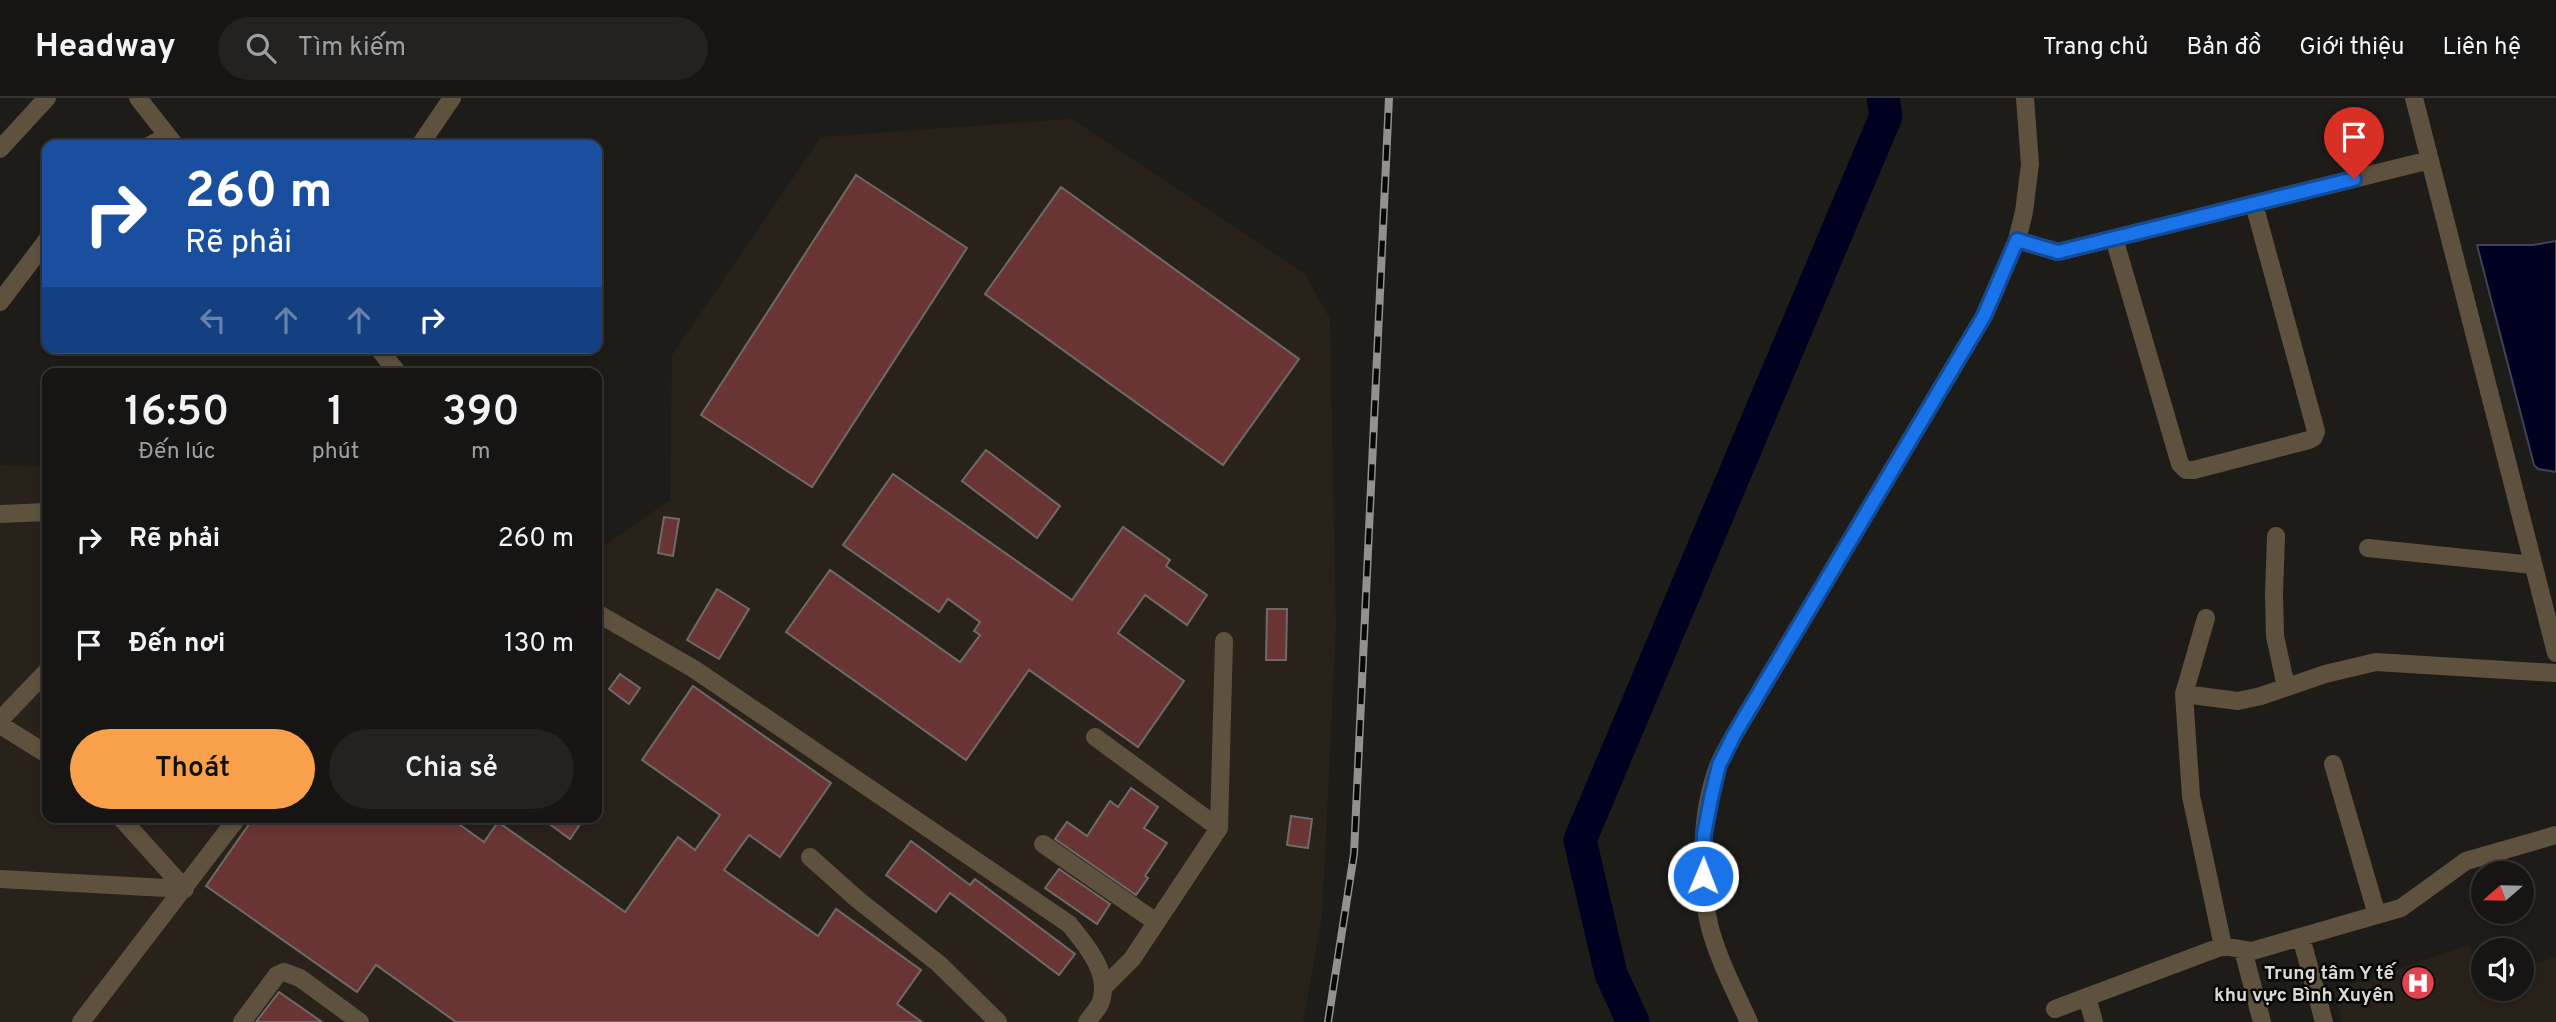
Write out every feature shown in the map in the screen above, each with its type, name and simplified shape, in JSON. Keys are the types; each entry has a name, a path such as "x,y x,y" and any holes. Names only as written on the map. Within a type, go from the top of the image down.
{"street":[{"path":"0,148 47,98"},
{"path":"138,98 170,140"},
{"path":"424,140 452,98"},
{"path":"1749,1022 1724,968 1710,927 1703,876 1704,835 1719,765 1734,735 1984,316 2017,240 2024,212 2030,164 2025,98"},
{"path":"2414,98 2556,653"},
{"path":"2017,240 2058,252 2430,160"},
{"path":"2115,238 2180,464 2186,470 2194,470 2309,440 2314,437 2316,431 2254,204"},
{"path":"0,302 42,247"},
{"path":"383,354 394,368"},
{"path":"0,514 42,512"},
{"path":"2276,537 2275,636 2287,687"},
{"path":"2368,548 2533,565"},
{"path":"602,616 694,669 1069,924 1095,957 1103,988 1100,1004 1087,1022"},
{"path":"2206,618 2184,694 2191,796 2223,946"},
{"path":"1103,988 1132,959 1219,828 1224,641"},
{"path":"2184,694 2238,701 2325,674 2376,662 2556,673"},
{"path":"42,676 0,722 42,751"},
{"path":"1095,737 1219,828"},
{"path":"2333,764 2377,915"},
{"path":"125,823 185,889"},
{"path":"82,1022 234,823"},
{"path":"2055,1009 2223,946 2252,951 2401,908 2466,861 2556,835"},
{"path":"1043,844 1156,922"},
{"path":"810,857 857,899 939,964 998,1022"},
{"path":"0,879 185,889"},
{"path":"2301,937 2325,1022"},
{"path":"2243,950 2262,1022"},
{"path":"242,1022 277,975 284,972 299,978 360,1022"},
{"path":"2087,997 2094,1022"}],"shaded area":[{"path":"1072,119 1305,274 1330,319 1336,628 1322,917 1303,1022 0,1022 0,465 42,467 42,823 602,823 602,548 670,500 672,355 821,137"},
{"name":"Trung tâm Y tế khu vực Bình Xuyên","path":"2470,945 2471,1001 2534,1001 2534,963 2556,957 2556,1022 2342,1022 2334,990"}],"water":[{"path":"2556,241 2556,472 2538,469 2534,465 2477,245 2533,245"}],"building":[{"path":"856,175 967,248 812,487 701,415"},
{"path":"1061,187 1299,359 1223,465 985,294"},
{"path":"986,450 1060,506 1037,538 962,481"},
{"path":"893,474 1072,600 1123,527 1170,560 1166,566 1207,595 1187,625 1145,595 1118,633 1184,681 1138,747 1029,670 966,760 786,632 830,570 960,662 980,635 974,631 980,622 948,599 939,612 843,545"},
{"path":"664,517 679,519 673,556 658,553"},
{"path":"717,589 749,609 719,659 687,640"},
{"path":"1267,609 1287,609 1286,660 1266,660"},
{"path":"620,674 640,688 629,704 609,689"},
{"path":"693,686 831,783 780,857 749,835 724,870 818,936 836,909 921,970 897,1004 922,1022 456,1022 376,965 357,992 206,886 250,823 457,823 484,842 499,823 625,912 678,837 695,850 720,815 642,760"},
{"path":"1131,788 1158,807 1144,828 1167,843 1136,895 1055,839 1067,822 1087,836 1110,801 1118,807"},
{"path":"1291,816 1312,819 1308,848 1287,845"},
{"path":"548,823 581,823 570,839"},
{"path":"911,841 970,885 975,879 1075,954 1059,975 950,893 936,912 886,875"},
{"path":"1059,869 1110,904 1097,924 1045,888"},
{"path":"279,992 322,1022 256,1022"}],"waterway":[{"path":"1633,1022 1611,974 1580,840 1886,116 1883,98"}],"railway":[{"path":"1328,1022 1354,854 1389,98"}],"place":[{"name":"Trung tâm Y tế khu vực Bình Xuyên","path":"2418,983"}],"route":[{"path":"1703,876 1704,835 1719,765 1734,735 1984,316 2017,240 2058,252 2354,179"}]}
